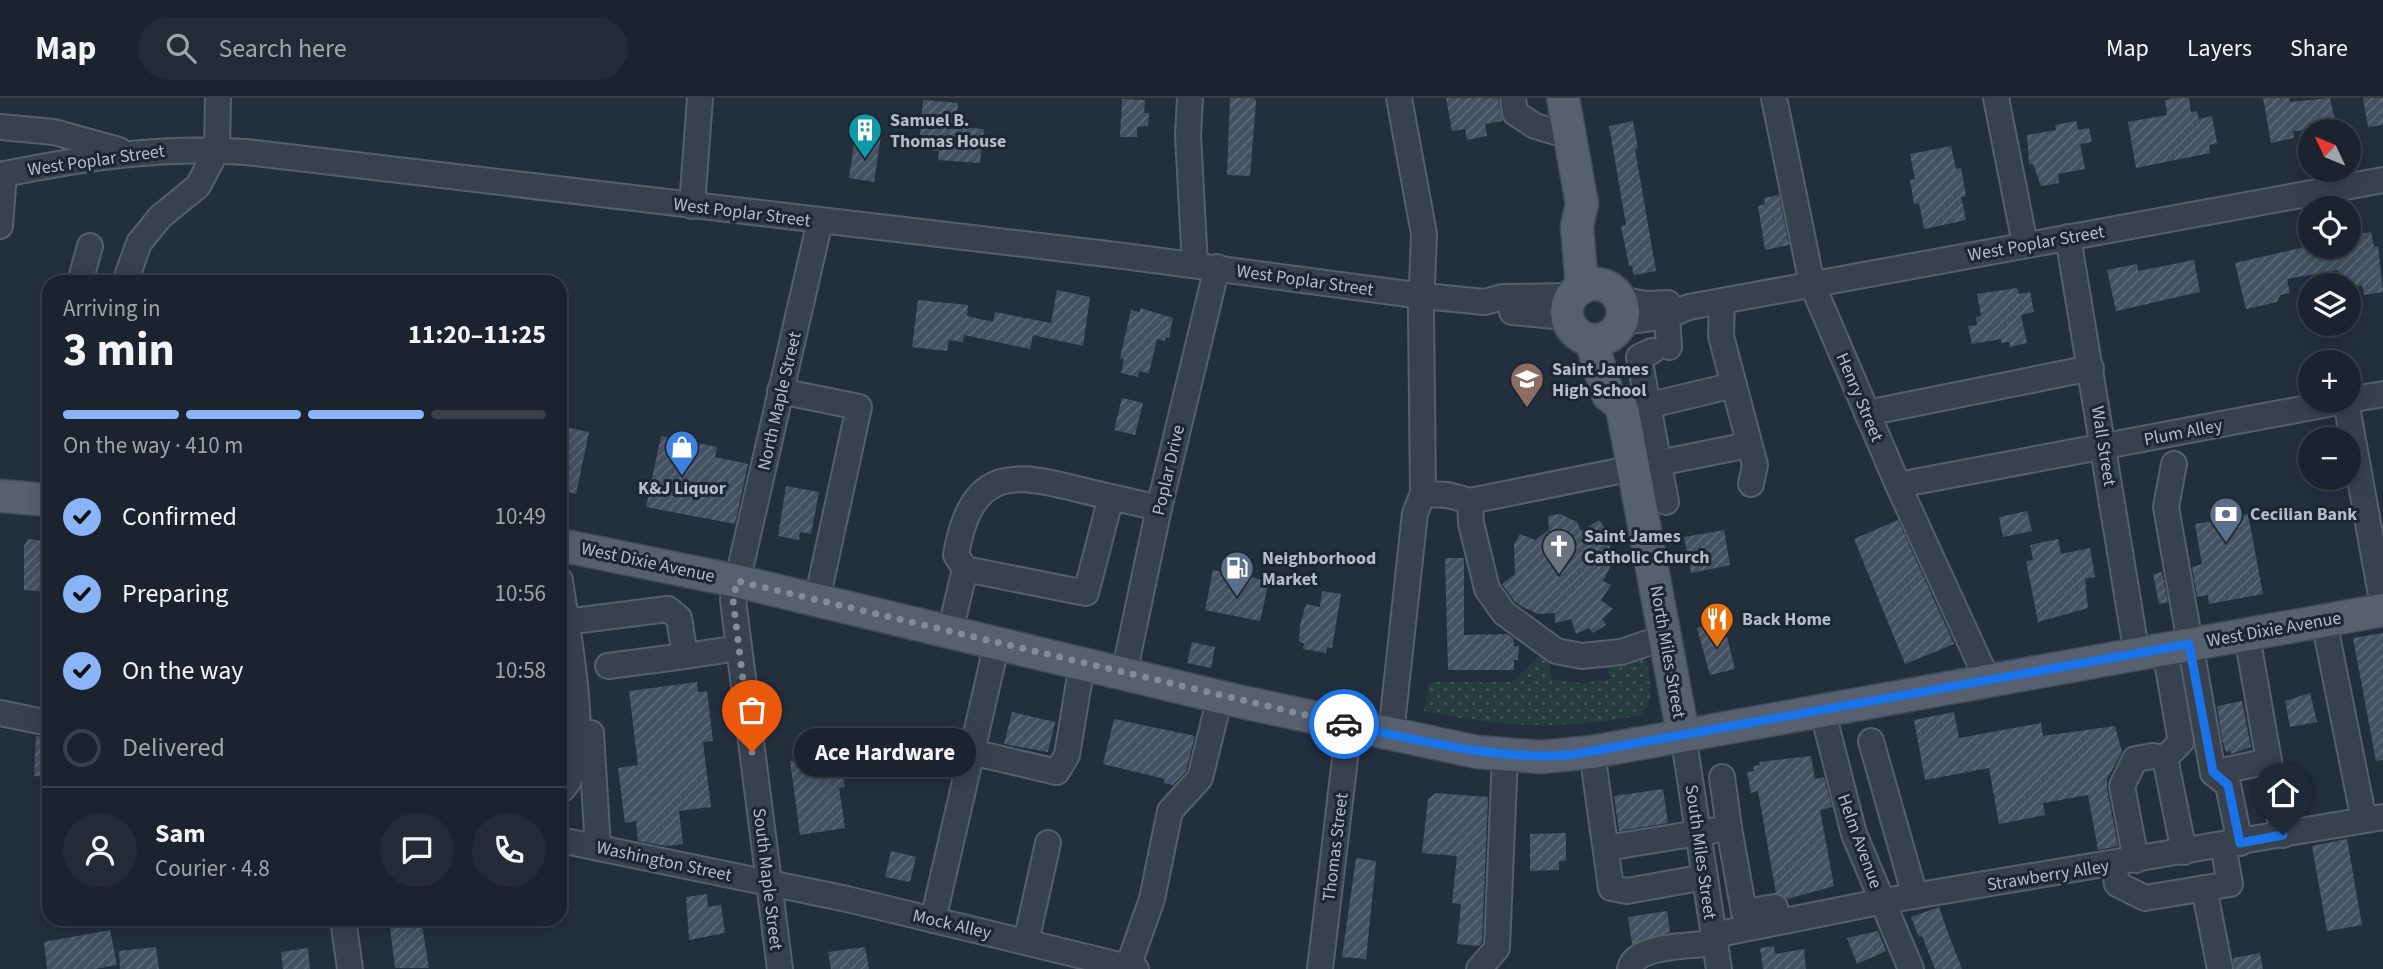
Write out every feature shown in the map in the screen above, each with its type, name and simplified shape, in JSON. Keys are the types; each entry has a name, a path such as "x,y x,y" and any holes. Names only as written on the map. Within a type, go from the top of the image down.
{"main road":[{"name":"North Miles Street","path":"1563,98 1582,204 1577,226 1597,310 1631,407 1647,467 1666,637 1684,734"},
{"path":"0,496 42,499"},
{"name":"West Dixie Avenue","path":"567,546 737,581 1220,697 1349,725 1505,755 1541,757 1592,752 1822,709 2247,636 2383,608"}],"street":[{"path":"127,275 138,243 160,217 198,186 217,150 218,98"},
{"path":"692,206 700,98"},
{"name":"Poplar Drive","path":"1124,674 1206,266 1188,135 1190,98"},
{"path":"1391,734 1415,513 1423,494 1424,234 1399,98"},
{"path":"1513,98 1516,113 1535,125 1570,136"},
{"name":"Henry Street","path":"1774,98 1812,284 1898,485 1988,681"},
{"path":"1996,98 2025,244"},
{"path":"0,127 54,132 126,152"},
{"name":"West Poplar Street","path":"2,174 126,152 217,150 1206,266 1485,302 1500,311 1597,310 1680,303 1678,312 2025,244 2383,180"},
{"path":"0,226 2,174"},
{"name":"North Maple Street","path":"737,581 820,221"},
{"name":"Wall Street","path":"2068,237 2104,447 2164,650"},
{"path":"82,275 90,246"},
{"path":"1722,302 1721,336 1755,465 1751,484"},
{"path":"1678,312 1661,349 1639,357 1631,407 1734,385"},
{"path":"1867,413 2091,368"},
{"path":"780,391 859,407 817,600"},
{"name":"Plum Alley","path":"2361,398 2383,394"},
{"name":"Plum Alley","path":"1898,485 2298,409"},
{"path":"2348,413 2383,608"},
{"path":"1423,494 1448,495 1470,501 1748,445"},
{"path":"2165,758 2181,742 2164,650 2166,507 2174,464"},
{"path":"1647,467 1666,502"},
{"path":"950,632 965,569 957,555 960,536 968,510 987,488 1023,477 1158,508"},
{"path":"965,569 1086,593 1111,497"},
{"path":"1470,501 1471,523 1487,589 1504,613 1556,651 1582,656 1621,652 1666,637"},
{"name":"South Maple Street","path":"737,581 733,600 738,648 780,969"},
{"path":"567,601 668,609 678,618 685,656"},
{"path":"2324,621 2374,818"},
{"path":"2247,636 2283,835"},
{"path":"567,637 578,716 576,766 567,784"},
{"path":"933,920 997,643"},
{"path":"608,666 738,648"},
{"path":"2164,650 2213,772 2228,785 2230,884 2145,898 2117,884 2125,862 2122,786 2135,759 2152,756 2165,758"},
{"path":"971,752 1057,772 1067,755 1082,664"},
{"path":"1132,968 1152,899 1170,811 1192,790 1200,778 1220,697"},
{"name":"Helm Avenue","path":"1822,709 1854,834 1911,969"},
{"path":"0,713 42,722"},
{"path":"578,716 590,722 598,848"},
{"name":"Thomas Street","path":"1320,969 1349,725"},
{"name":"South Miles Street","path":"1684,734 1719,969"},
{"path":"1871,741 1915,896"},
{"path":"1592,752 1611,888 1627,891 1705,877"},
{"path":"1479,969 1497,948 1505,755"},
{"path":"2165,758 2184,852"},
{"path":"2213,772 2269,761"},
{"path":"1722,777 1744,912 1880,895"},
{"name":"Strawberry Alley","path":"1630,969 1632,961 1645,952 1714,939 1880,895 1915,896 2374,818"},
{"path":"1606,848 1729,828"},
{"name":"Washington Street","path":"567,841 768,883"},
{"path":"1026,942 1048,843"},
{"name":"Mock Alley","path":"768,883 1132,968"},
{"path":"2204,888 2220,969"},
{"path":"344,926 350,969"}],"green space":[{"path":"1540,655 1548,659 1552,680 1583,683 1610,679 1607,663 1646,657 1651,688 1649,702 1641,715 1558,725 1506,724 1424,711 1429,682 1512,682"}],"building":[{"path":"1230,98 1254,98 1256,101 1250,176 1227,175"},
{"path":"1446,98 1498,98 1502,121 1485,124 1487,136 1467,140 1465,129 1452,131"},
{"path":"2189,98 2191,112 2197,111 2199,119 2212,116 2217,143 2209,145 2210,153 2136,168 2128,122 2167,115 2165,100"},
{"path":"2263,98 2289,98 2290,102 2330,98 2335,119 2298,119 2298,131 2293,131 2294,138 2271,143"},
{"path":"2363,98 2383,98 2383,125 2368,127"},
{"path":"1122,99 1145,100 1144,113 1149,113 1148,126 1137,127 1137,137 1120,137"},
{"path":"923,100 958,103 956,127 984,129 980,163 938,160 939,151 919,149"},
{"path":"1633,121 1638,148 1635,149 1656,271 1634,275 1632,266 1629,266 1621,226 1626,225 1609,126"},
{"path":"2076,121 2078,130 2089,128 2092,142 2080,144 2085,169 2058,174 2059,183 2041,186 2033,164 2029,164 2027,135 2056,130 2055,125"},
{"name":"Samuel B. Thomas House","path":"856,131 881,135 874,182 849,178"},
{"path":"1951,146 1956,169 1961,168 1966,196 1961,197 1966,220 1924,229 1919,203 1914,204 1910,180 1915,179 1910,154"},
{"path":"1779,195 1789,245 1765,250 1758,206 1765,204 1764,198"},
{"path":"2371,232 2374,247 2378,246 2383,292 2364,295 2361,273 2340,273 2337,270 2298,273 2298,277 2287,279 2290,293 2280,295 2277,302 2246,309 2235,263 2298,249 2298,259 2361,259 2361,234"},
{"path":"2194,260 2200,292 2116,311 2107,270 2137,264 2138,271"},
{"path":"2017,288 2019,294 2030,292 2034,312 2021,315 2027,343 2010,347 2009,342 2001,343 2001,339 1972,344 1968,326 1977,325 1976,317 1981,316 1977,294"},
{"path":"1057,290 1090,297 1083,346 1033,335 1030,349 964,335 963,342 949,340 947,351 912,347 918,300 968,305 967,316 993,322 995,312 1051,323"},
{"path":"1140,308 1173,318 1169,338 1166,337 1165,341 1157,339 1149,373 1139,371 1138,377 1121,373 1124,359 1120,358 1131,310 1140,312"},
{"path":"1122,398 1143,403 1135,435 1114,430"},
{"path":"567,427 589,432 576,494 567,492"},
{"name":"K&J Liquor","path":"661,436 717,447 715,457 748,464 735,524 646,507"},
{"path":"786,486 819,492 811,534 800,532 799,540 778,536"},
{"path":"2027,511 2032,531 2003,537 1999,517"},
{"name":"Saint James Catholic Church","path":"1560,514 1577,522 1581,531 1599,520 1609,533 1611,565 1603,581 1611,585 1601,600 1613,609 1602,619 1606,625 1593,633 1589,628 1576,634 1571,619 1555,623 1555,613 1538,614 1525,608 1515,602 1502,584 1515,574 1514,544 1520,534 1535,540 1549,530 1548,516"},
{"name":"Cecilian Bank","path":"2248,514 2263,594 2209,604 2208,595 2197,597 2192,567 2202,564 2195,524"},
{"path":"1898,520 1954,644 1905,664 1854,539"},
{"path":"1724,530 1730,565 1691,573 1684,537"},
{"path":"28,539 42,540 42,591 24,590 24,546"},
{"path":"2058,539 2061,554 2090,548 2095,577 2085,579 2088,608 2038,622 2026,561 2033,560 2030,545"},
{"path":"1445,558 1464,558 1464,635 1507,634 1513,638 1514,646 1519,646 1514,670 1448,670"},
{"path":"1213,570 1269,581 1260,621 1205,610"},
{"path":"2162,572 2168,602 2159,604 2153,574"},
{"path":"1322,591 1341,594 1332,648 1327,647 1326,653 1303,649 1304,643 1299,642 1306,604 1320,607"},
{"name":"Back Home","path":"1723,621 1735,669 1710,675 1697,628"},
{"path":"2383,633 2383,760 2376,761 2353,638"},
{"path":"1192,642 1215,647 1211,668 1187,663"},
{"path":"697,682 698,692 707,691 713,741 703,742 711,807 679,811 683,844 665,846 638,841 636,821 625,823 618,768 638,765 629,691"},
{"path":"2310,693 2317,722 2290,727 2285,701"},
{"path":"2242,701 2251,747 2231,754 2231,751 2226,752 2222,740 2217,706"},
{"path":"1012,712 1055,722 1048,752 1004,744"},
{"path":"1954,712 1959,738 2041,723 2043,736 2115,726 2122,752 2107,779 2107,789 2118,846 2098,850 2088,795 2043,803 2045,815 1999,824 1989,768 1925,780 1914,720"},
{"path":"1114,719 1195,736 1186,771 1173,785 1164,783 1165,779 1103,764"},
{"path":"36,736 42,736 42,777 34,776"},
{"path":"1811,756 1815,779 1824,777 1832,807 1820,810 1834,886 1787,899 1776,893 1758,791 1751,793 1747,772 1754,771 1753,766 1760,765 1759,762"},
{"path":"811,758 811,763 839,760 845,787 839,788 845,828 800,835 790,761"},
{"path":"1663,789 1668,823 1619,831 1614,796"},
{"path":"1436,793 1488,797 1482,942 1479,946 1457,944 1461,904 1452,903 1457,856 1422,853 1428,799"},
{"path":"1566,833 1566,861 1559,861 1559,870 1530,871 1530,834"},
{"path":"2347,839 2362,925 2327,931 2312,846"},
{"path":"891,851 916,857 910,882 885,877"},
{"path":"1356,858 1376,861 1366,959 1342,957"},
{"path":"707,894 708,907 721,905 725,933 689,940 686,897"},
{"path":"1939,907 1962,969 1935,969 1911,917"},
{"path":"1667,911 1670,932 1632,944 1628,917"},
{"path":"390,926 422,926 429,968 395,968"},
{"path":"110,930 117,965 95,969 47,969 44,942"},
{"path":"1878,931 1886,951 1857,964 1847,938"},
{"path":"1774,946 1775,954 1804,949 1806,969 1763,969 1760,948"},
{"path":"156,947 159,969 120,969 119,951"},
{"path":"865,947 869,969 831,969 828,952"},
{"path":"308,948 310,969 283,969 281,952"},
{"path":"2260,953 2263,969 2234,969 2233,958"}],"way so far":[{"path":"752,752 733,600 737,581 1344,724"}],"place":[{"name":"Samuel B. Thomas House","path":"865,160"},
{"name":"Saint James High School","path":"1527,409"},
{"name":"K&J Liquor","path":"682,477"},
{"name":"Cecilian Bank","path":"2226,544"},
{"name":"Saint James Catholic Church","path":"1559,576"},
{"name":"Neighborhood Market","path":"1237,598"},
{"name":"Back Home","path":"1717,649"},
{"name":"Ace Hardware","path":"752,752"}],"route":[{"path":"1344,724 1477,752 1509,756 1570,755 2189,644 2213,772 2228,785 2240,843 2283,835"}]}
